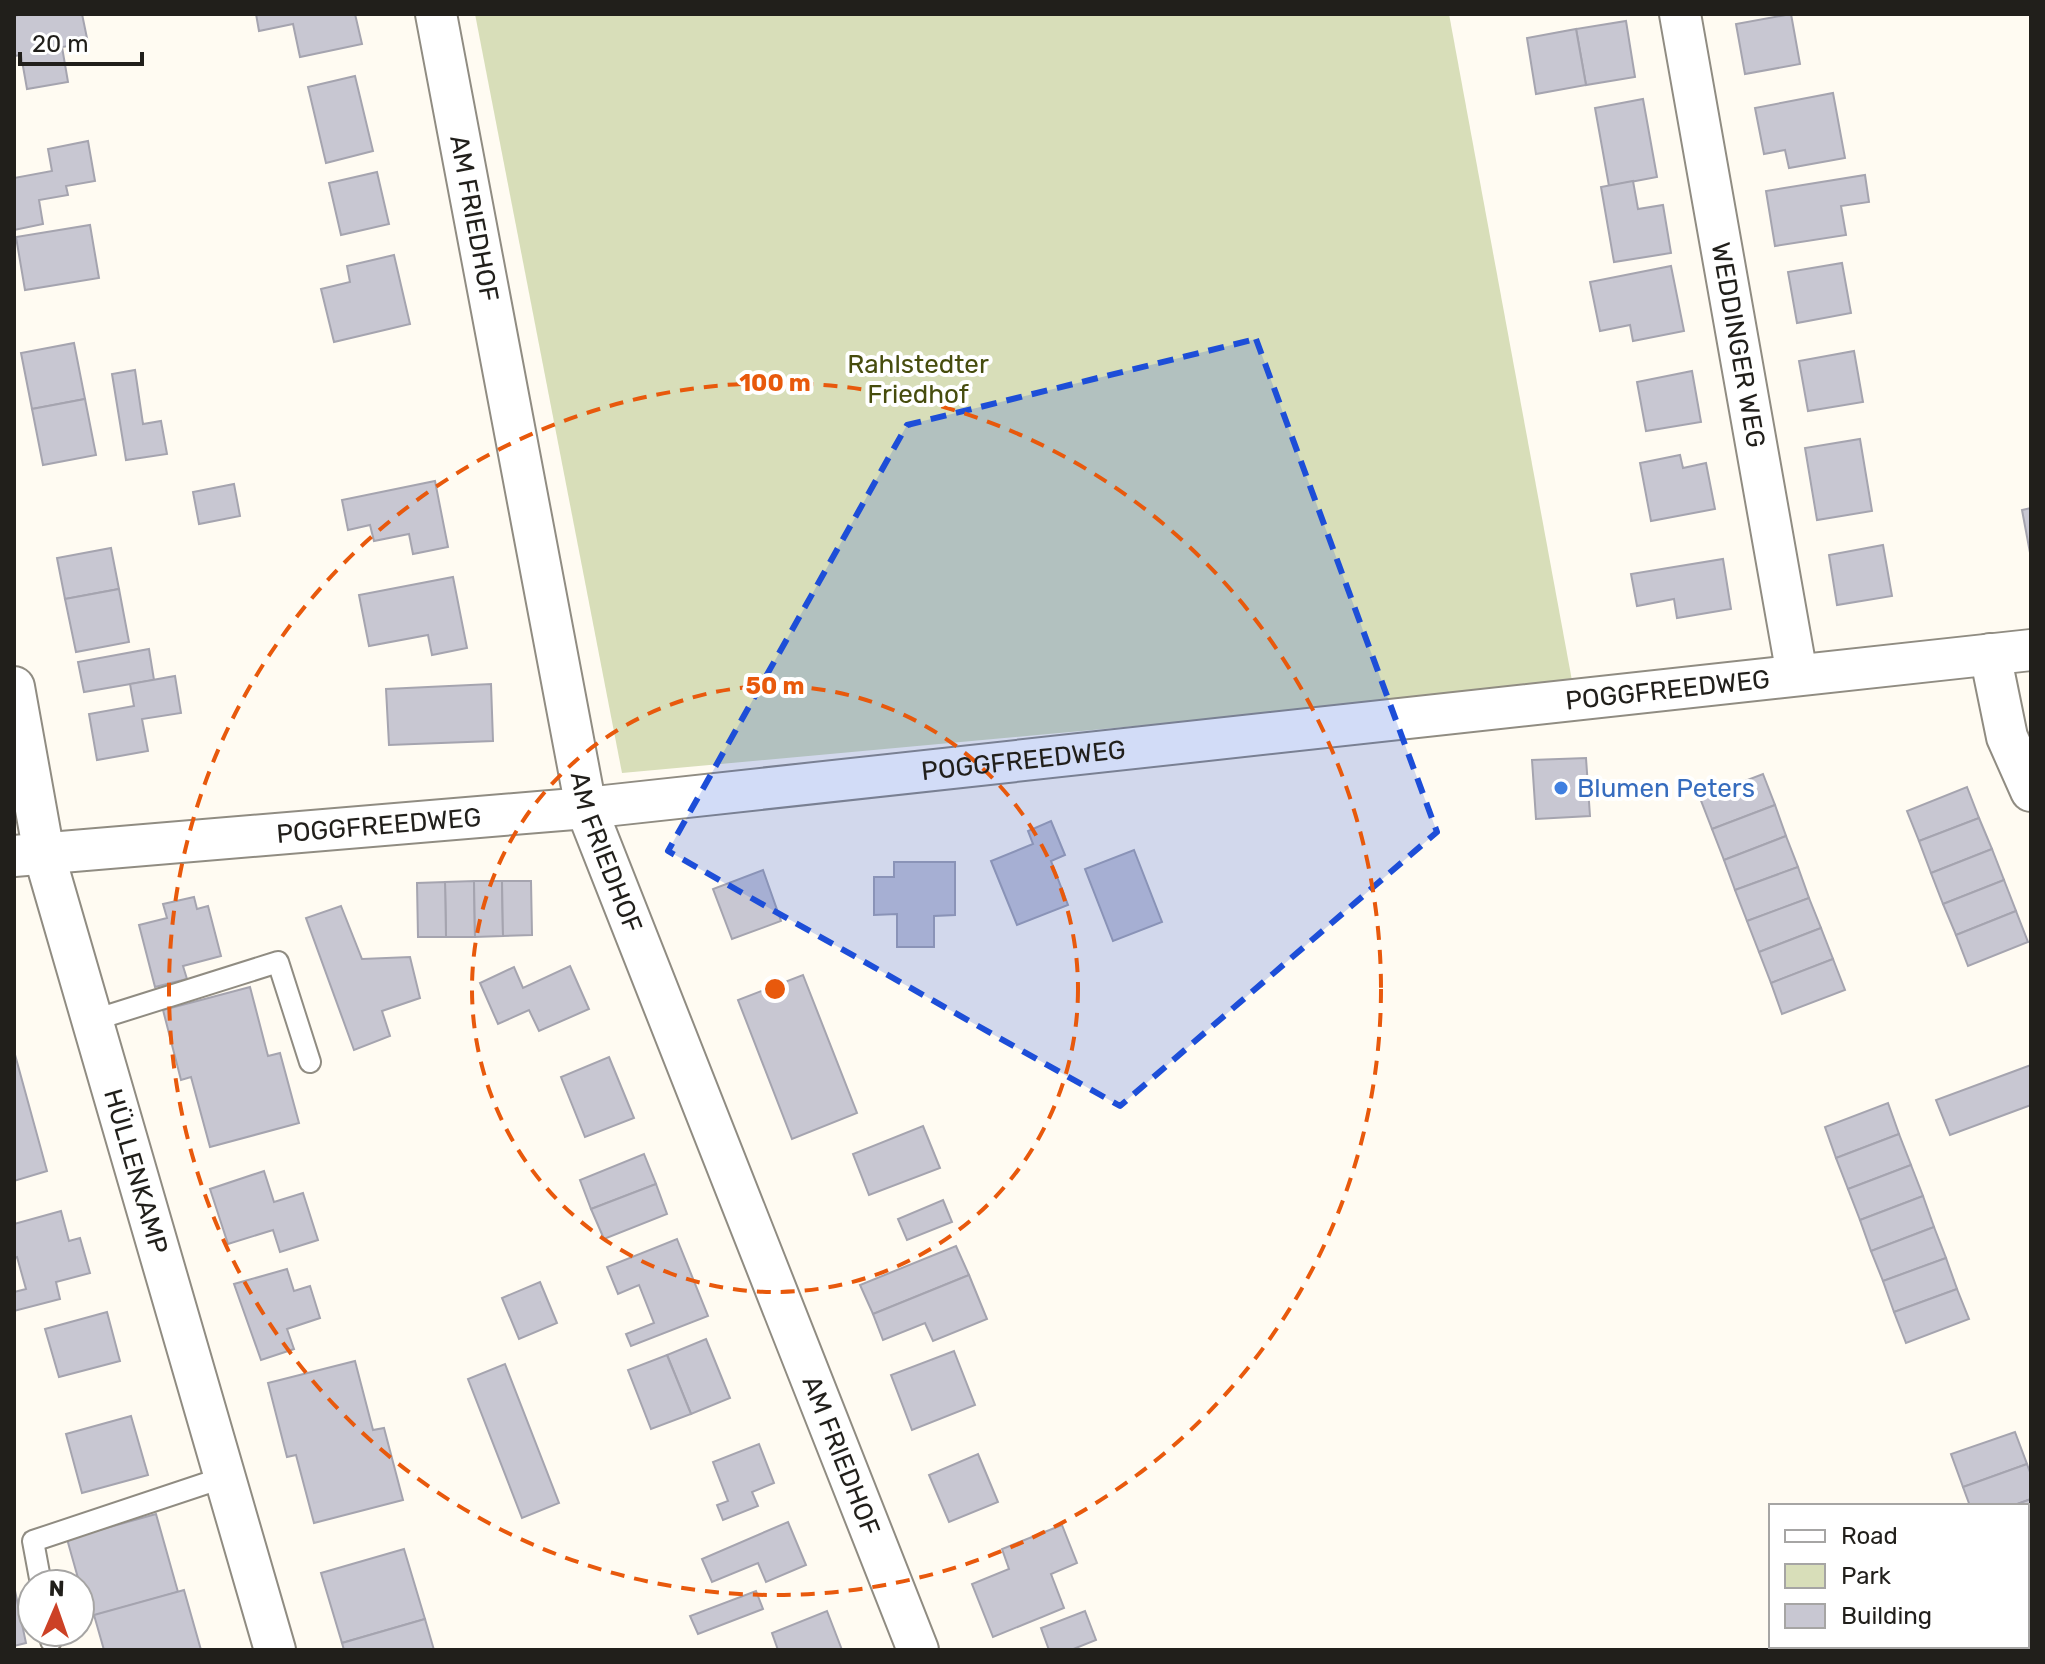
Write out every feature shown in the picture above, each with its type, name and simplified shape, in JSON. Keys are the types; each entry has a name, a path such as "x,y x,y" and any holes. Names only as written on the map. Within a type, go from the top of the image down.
{"street":[{"name":"AM FRIEDHOF","path":"436,14 586,808 918,1650"},
{"name":"WEDDINGER WEG","path":"1680,14 1797,675"},
{"name":"POGGFREEDWEG","path":"29,855 586,808 2031,650"},
{"path":"1990,654 2007,737 2031,791"},
{"name":"HÜLLENKAMP","path":"14,687 29,855 94,1020 275,1650"}],"lane":[{"path":"94,1020 278,962 310,1062"},
{"path":"38,1568 33,1541 225,1477"}],"highlighted area":[{"path":"1256,339 1437,832 1120,1106 668,851 907,425"}],"green space":[{"name":"Rahlstedter Friedhof","path":"475,14 1449,14 1573,686 622,773"}],"building":[{"path":"82,14 88,43 62,47 68,82 27,89 21,55 14,56 14,16"},
{"path":"256,14 355,14 362,44 300,57 293,24 259,31"},
{"path":"1791,14 1800,64 1745,74 1736,24"},
{"path":"1626,21 1635,77 1586,85 1576,29"},
{"path":"1576,29 1586,85 1536,94 1527,38"},
{"path":"355,76 373,151 326,163 308,87"},
{"path":"1833,93 1845,158 1789,168 1785,150 1764,154 1755,108"},
{"path":"1643,99 1657,177 1609,186 1595,108"},
{"path":"88,141 95,181 66,186 68,195 39,200 43,224 14,230 14,178 52,171 48,149"},
{"path":"377,172 389,224 341,235 329,183"},
{"path":"1865,175 1869,202 1841,206 1846,235 1775,246 1766,191"},
{"path":"1633,181 1638,209 1663,205 1671,253 1614,262 1601,187"},
{"path":"90,225 99,278 25,290 16,237"},
{"path":"394,255 410,324 334,342 321,289 350,282 347,266"},
{"path":"1842,263 1851,313 1797,323 1788,272"},
{"path":"1671,266 1684,331 1633,341 1630,325 1600,331 1590,282"},
{"path":"74,343 85,399 32,409 21,353"},
{"path":"1854,351 1863,402 1808,411 1799,361"},
{"path":"135,370 143,424 161,421 167,454 126,460 112,374"},
{"path":"1692,371 1701,422 1646,431 1637,382"},
{"path":"85,399 96,455 43,465 32,409"},
{"path":"1860,439 1872,511 1817,520 1805,448"},
{"path":"1680,455 1683,468 1706,463 1715,509 1651,521 1640,463"},
{"path":"435,481 448,547 413,554 409,534 374,541 370,525 348,530 342,500"},
{"path":"234,484 240,516 199,524 193,492"},
{"path":"2031,508 2031,558 2022,510"},
{"path":"1883,545 1892,596 1837,605 1829,555"},
{"path":"111,548 119,589 65,599 57,558"},
{"path":"1723,559 1731,609 1677,618 1674,599 1637,606 1631,574"},
{"path":"453,577 467,648 432,655 428,635 369,646 359,595"},
{"path":"119,589 129,642 76,652 65,599"},
{"path":"149,649 154,680 84,692 78,662"},
{"path":"175,676 181,713 142,719 148,751 97,760 89,714 134,706 130,684"},
{"path":"491,684 493,741 389,745 386,689"},
{"name":"Blumen Peters","path":"1586,758 1590,816 1536,819 1532,760"},
{"path":"1763,774 1775,805 1712,829 1700,798"},
{"path":"1967,787 1979,818 1919,841 1907,811"},
{"path":"1775,805 1786,836 1724,860 1712,829"},
{"path":"1979,818 1992,849 1931,873 1919,841"},
{"path":"1051,821 1065,855 1051,861 1068,905 1017,925 991,861 1033,844 1028,831"},
{"path":"1786,836 1798,867 1735,890 1724,860"},
{"path":"1992,849 2004,880 1943,904 1931,873"},
{"path":"1134,850 1162,922 1113,941 1085,869"},
{"path":"894,862 955,862 955,915 934,916 934,947 897,947 897,914 874,915 874,877 894,877"},
{"path":"1798,867 1809,898 1747,921 1735,890"},
{"path":"763,870 781,921 732,939 713,889"},
{"path":"2004,880 2016,911 1956,935 1943,904"},
{"path":"474,881 475,937 446,937 445,882"},
{"path":"474,881 502,881 503,936 475,937"},
{"path":"502,881 531,881 532,935 503,936"},
{"path":"445,882 446,937 418,937 417,883"},
{"path":"194,897 197,909 208,906 221,956 183,966 187,979 155,987 139,925 167,918 163,904"},
{"path":"1809,898 1821,928 1759,952 1747,921"},
{"path":"341,906 362,959 410,957 420,998 382,1011 390,1036 354,1050 306,918"},
{"path":"2016,911 2028,942 1968,966 1956,935"},
{"path":"1821,928 1833,959 1771,983 1759,952"},
{"path":"1833,959 1845,990 1782,1014 1771,983"},
{"path":"570,966 589,1009 539,1031 529,1010 498,1024 480,983 514,967 523,988"},
{"path":"803,975 857,1113 792,1139 738,1000"},
{"path":"250,987 268,1056 280,1053 299,1123 210,1147 191,1077 181,1080 163,1010"},
{"path":"14,1051 47,1171 14,1181"},
{"path":"609,1057 634,1118 585,1137 561,1077"},
{"path":"2031,1065 2031,1105 1950,1135 1936,1100"},
{"path":"1888,1103 1899,1134 1836,1158 1825,1127"},
{"path":"923,1126 940,1168 869,1195 853,1154"},
{"path":"1899,1134 1911,1165 1848,1189 1836,1158"},
{"path":"644,1154 656,1184 591,1209 580,1180"},
{"path":"1911,1165 1923,1196 1860,1220 1848,1189"},
{"path":"264,1171 274,1202 303,1193 318,1240 280,1252 273,1230 228,1244 210,1189"},
{"path":"656,1184 667,1214 604,1239 591,1209"},
{"path":"1923,1196 1934,1227 1871,1251 1860,1220"},
{"path":"943,1200 952,1222 907,1240 898,1219"},
{"path":"61,1211 69,1241 80,1238 90,1273 56,1282 60,1299 14,1311 14,1292 26,1289 17,1257 14,1258 14,1224"},
{"path":"1934,1227 1946,1258 1883,1281 1871,1251"},
{"path":"677,1239 708,1316 631,1346 626,1334 654,1323 639,1285 618,1294 607,1267"},
{"path":"956,1246 969,1275 873,1314 860,1285"},
{"path":"1946,1258 1957,1289 1894,1312 1883,1281"},
{"path":"287,1269 294,1291 310,1286 320,1318 287,1329 294,1349 261,1360 234,1284"},
{"path":"969,1275 987,1319 933,1341 925,1323 883,1340 873,1314"},
{"path":"540,1282 557,1323 519,1339 502,1298"},
{"path":"1957,1289 1969,1319 1906,1343 1894,1312"},
{"path":"107,1312 120,1361 59,1377 45,1329"},
{"path":"706,1339 730,1398 691,1414 667,1355"},
{"path":"954,1351 975,1405 912,1430 891,1375"},
{"path":"667,1355 691,1414 651,1429 628,1370"},
{"path":"355,1361 373,1430 384,1428 403,1500 314,1523 296,1455 287,1457 268,1383"},
{"path":"505,1364 559,1503 522,1518 468,1379"},
{"path":"131,1416 148,1475 82,1493 66,1434"},
{"path":"2015,1432 2027,1464 1963,1487 1951,1454"},
{"path":"759,1444 774,1483 752,1492 758,1506 723,1520 717,1505 728,1501 713,1462"},
{"path":"978,1454 998,1502 949,1522 929,1475"},
{"path":"2027,1464 2031,1475 2031,1499 2017,1504 1969,1504 1963,1487"},
{"path":"2031,1499 2029,1537 2029,1504 2017,1504"},
{"path":"156,1514 178,1592 96,1615 96,1568 75,1568 67,1539"},
{"path":"788,1522 806,1565 766,1582 758,1563 712,1582 702,1559"},
{"path":"1062,1525 1077,1563 1051,1574 1064,1608 993,1637 972,1584 1009,1569 1002,1549"},
{"path":"2031,1536 2029,1574 2029,1537"},
{"path":"404,1549 425,1619 342,1643 321,1573"},
{"path":"14,1586 16,1646 14,1646"},
{"path":"184,1590 201,1650 104,1650 96,1614"},
{"path":"756,1591 763,1609 698,1634 690,1616"},
{"path":"827,1611 842,1650 778,1650 772,1633"},
{"path":"1085,1611 1096,1640 1071,1650 1049,1650 1041,1628"},
{"path":"425,1619 434,1650 344,1650 342,1643"}],"place":[{"name":"Blumen Peters","path":"1561,788"}]}
